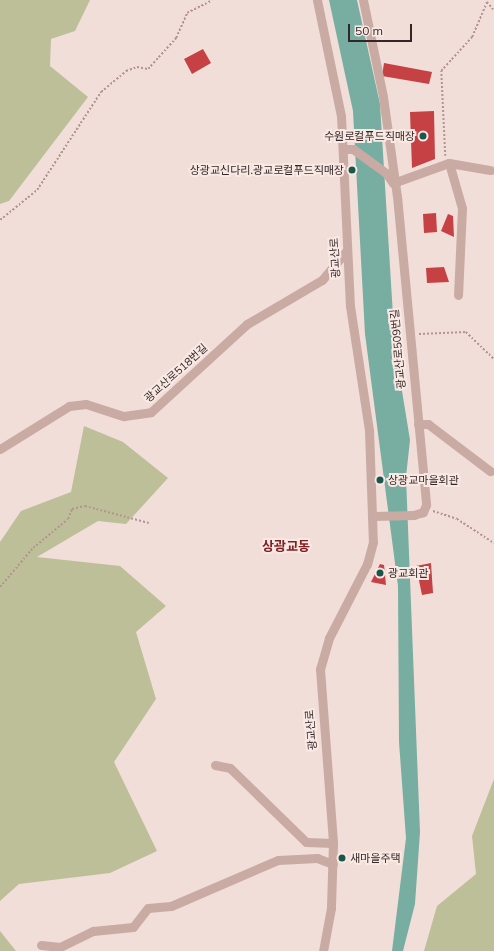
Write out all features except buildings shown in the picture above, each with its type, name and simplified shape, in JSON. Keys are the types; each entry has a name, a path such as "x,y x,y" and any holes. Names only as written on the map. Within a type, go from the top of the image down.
{"street":[{"name":"광교산로","path":"317,0 338,91 343,149 350,306 369,430 373,516 373,542 367,564 329,638 320,669 333,843 330,915 323,951"},
{"path":"363,0 384,97 393,183 448,163 490,170"},
{"name":"광교산로509번길","path":"343,149 353,149 386,173 393,183 418,424 420,512"},
{"path":"448,163 462,208 458,295"},
{"name":"광교산로518번길","path":"0,449 69,406 86,404 124,416 151,412 247,324 322,280 347,250"},
{"path":"418,424 428,424 490,471"},
{"path":"373,516 420,512"},
{"path":"215,765 230,768 306,842 333,843"},
{"path":"41,945 60,947 92,931 133,927 148,908 171,906 278,860 317,858 333,864"}],"path":[{"path":"0,220 37,190 101,92 126,72 137,67 148,69 176,38 187,13 212,0"},
{"path":"448,163 440,113 441,71 472,37 487,1 494,10"},
{"path":"409,336 466,332 494,359"},
{"path":"0,587 32,548 68,519 72,508 85,506 149,523"},
{"path":"420,512 453,517 494,543"}],"green space":[{"path":"0,0 90,0 75,31 51,39 50,66 88,97 9,201 0,204"},
{"path":"84,426 123,442 168,478 126,524 98,521 37,557 120,566 166,606 136,632 156,699 114,762 157,851 110,873 19,884 0,901 0,542 21,511 71,492"},
{"path":"494,779 494,951 424,951 437,906 476,874 472,836"},
{"path":"0,931 16,951 0,951"}],"water":[{"path":"329,0 357,0 380,104 395,348 410,440 406,477 420,832 415,904 403,951 392,951 406,838 399,742 398,586 365,334 353,111"}],"place":[{"name":"수원로컬푸드직매장","path":"423,136"},
{"name":"상광교신다리.광교로컬푸드직매장","path":"352,170"},
{"name":"상광교마을회관","path":"380,480"},
{"name":"광교회관","path":"380,573"},
{"name":"새마을주택","path":"342,858"}],"district":[{"name":"상광교동","path":"286,546"}]}
